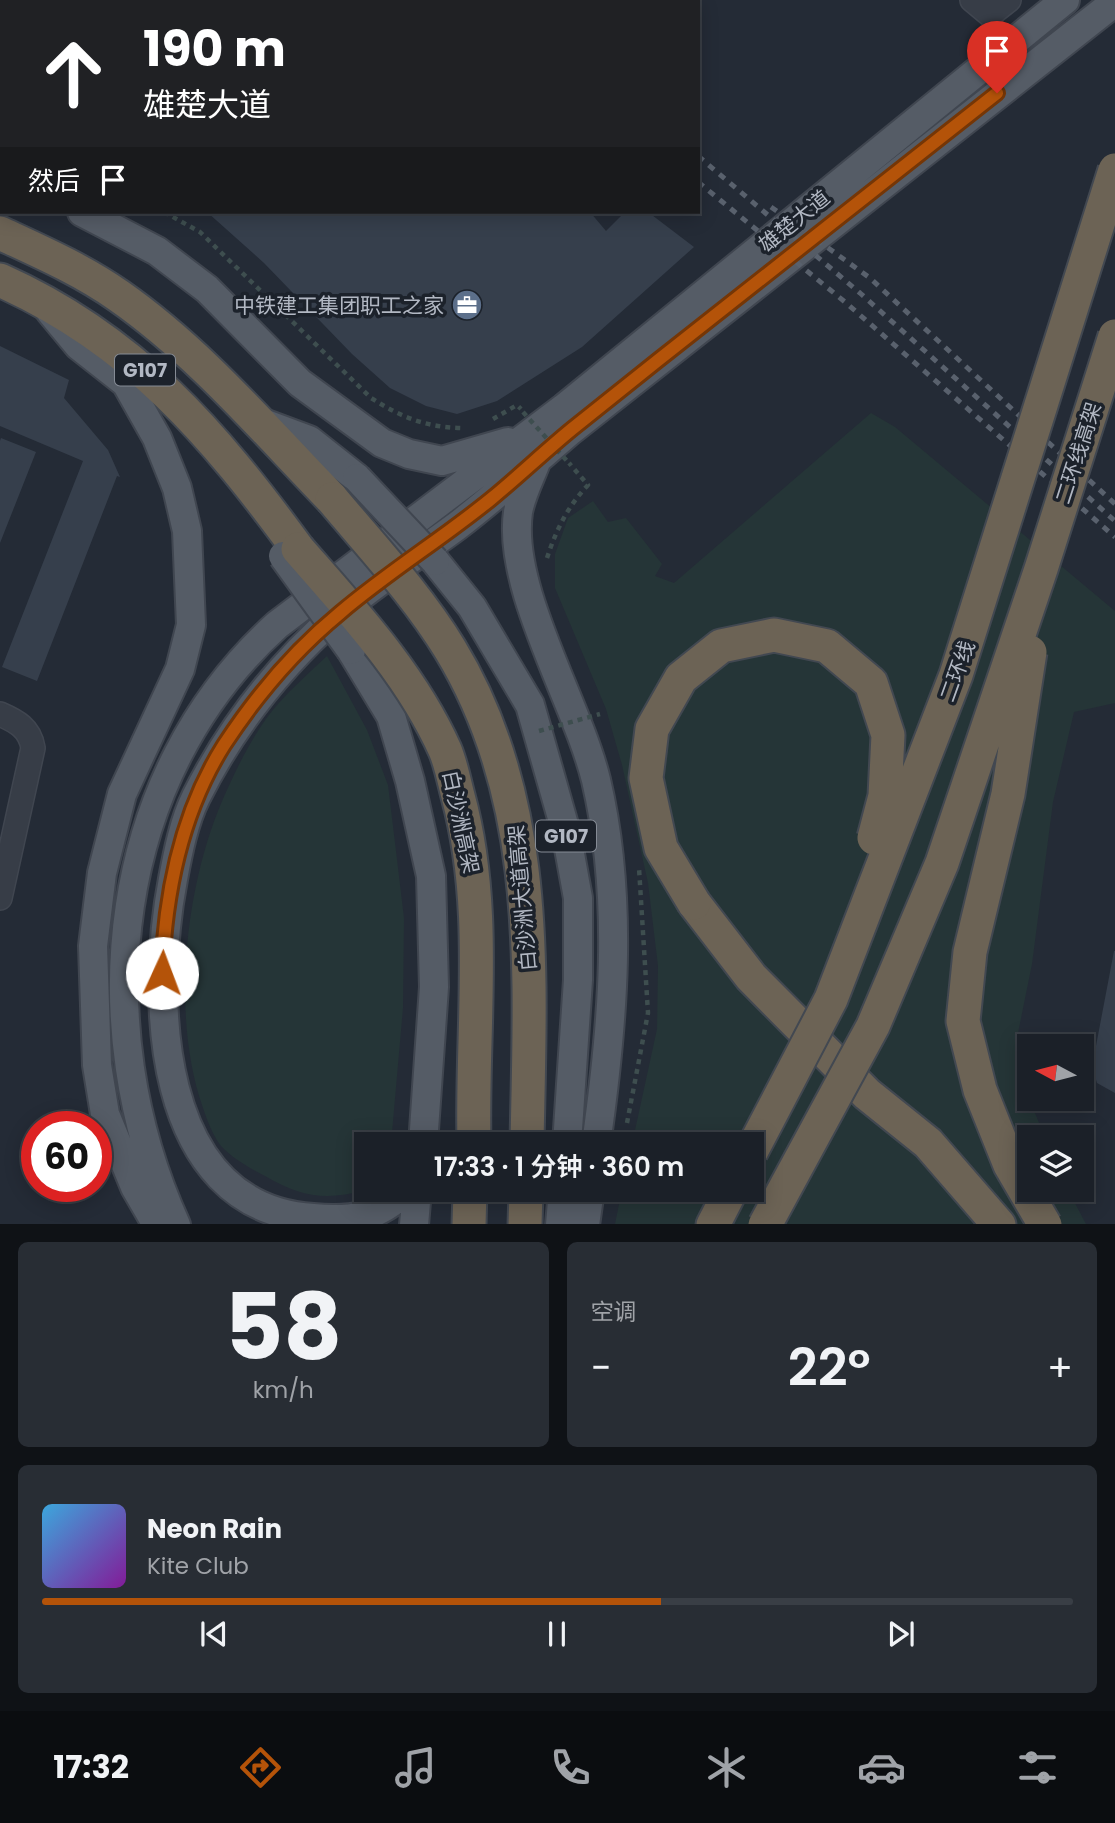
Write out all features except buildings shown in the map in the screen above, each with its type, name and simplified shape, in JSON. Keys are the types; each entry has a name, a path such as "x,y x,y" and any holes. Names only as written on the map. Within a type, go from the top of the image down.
{"highway":[{"name":"二环线","path":"761,1132 831,999 970,636 1115,170"},
{"name":"G107","path":"0,233 62,261 119,295 196,360 255,420 344,489"},
{"name":"G107","path":"0,280 39,298"},
{"name":"白沙洲高架","path":"39,298 89,328 140,366 176,399 260,496 291,552 376,638 424,710 446,752 465,822 476,897 473,1132"},
{"name":"二环线高架","path":"1041,569 1115,336"},
{"name":"白沙洲大道高架","path":"344,489 411,594 450,649 472,690 497,750 516,818 530,948 527,1132"},
{"path":"765,1224 873,1026 942,863 1041,569"},
{"path":"1041,569 1008,794 970,952 962,1020 985,1103 1010,1165 1045,1224"},
{"path":"831,999 885,796 888,735 871,684 827,646 774,635 721,646 681,678 652,729 646,778 661,848 694,903 751,977 867,1094 928,1143 999,1224"},
{"path":"469,1224 472,1202"},
{"path":"474,1202 476,1224"},
{"path":"525,1224 526,1202"},
{"path":"713,1224 725,1202"}],"main road":[{"name":"雄楚大道","path":"528,444 564,408 1065,0"},
{"name":"雄楚大道","path":"528,444 1115,2"},
{"path":"86,214 157,251 207,289 300,383 382,443 409,454 442,461 528,444"},
{"path":"39,298 79,346 126,383 157,438 177,488 187,531 191,625 180,669 122,794 102,873 93,946 97,1065 105,1114 135,1187 157,1224"},
{"path":"528,444 518,513 518,543 527,589 571,703 596,781 614,932 608,1060 598,1132"},
{"path":"391,1202 378,1213 344,1220 303,1218 269,1207 237,1192 208,1163 185,1121 170,1070 162,996 164,928 177,857 195,800 223,747 255,701 288,662 339,613 490,500 528,444"},
{"path":"176,1224 138,1115 126,1048 122,975 135,874 167,777 218,687 250,650 381,544 528,444"},
{"name":"G107","path":"344,489 435,561 472,607 530,705 566,832 578,898 578,980 568,1132"},
{"path":"291,552 391,716 410,781 431,876 434,987 425,1132"},
{"path":"414,1224 416,1202"},
{"path":"560,1224 562,1202"},
{"path":"585,1224 588,1202"}],"street":[{"path":"972,0 990,15 1009,0"},
{"path":"0,714 16,721 24,729 33,748 0,898"}],"path":[{"path":"168,214 200,232 371,398 401,417 429,426 470,426"},
{"path":"489,421 517,405"},
{"path":"528,444 567,461 588,485"},
{"path":"539,731 600,714"}],"shaded area":[{"path":"871,413 895,427 1115,611 1115,703 1074,712 1053,802 1032,964 1016,1043 1017,1111 1034,1111 1040,1125 1017,1125 1017,1202 1074,1202 1086,1224 615,1224 620,1202 764,1202 764,1132 635,1132 657,1029 658,966 648,883 622,765 606,709 555,588 555,554 568,518 593,501 608,522 626,518 662,564 655,576 674,583"},
{"path":"327,656 367,730 388,785 404,918 403,1008 392,1132 354,1132 354,1192 338,1195 314,1195 290,1189 254,1170 225,1150 210,1128 193,1074 187,1037 186,959 190,920 206,845 229,784 244,755 260,727 290,692"}],"railway":[{"path":"700,158 860,293 1115,521"},
{"path":"700,184 845,302 1115,537"},
{"path":"771,207 870,278 1115,504"}],"place":[{"name":"中铁建工集团职工之家","path":"467,305"}],"route":[{"path":"162,973 164,928 177,857 195,800 223,747 255,701 288,662 339,613 490,500 570,431 997,93"}]}
